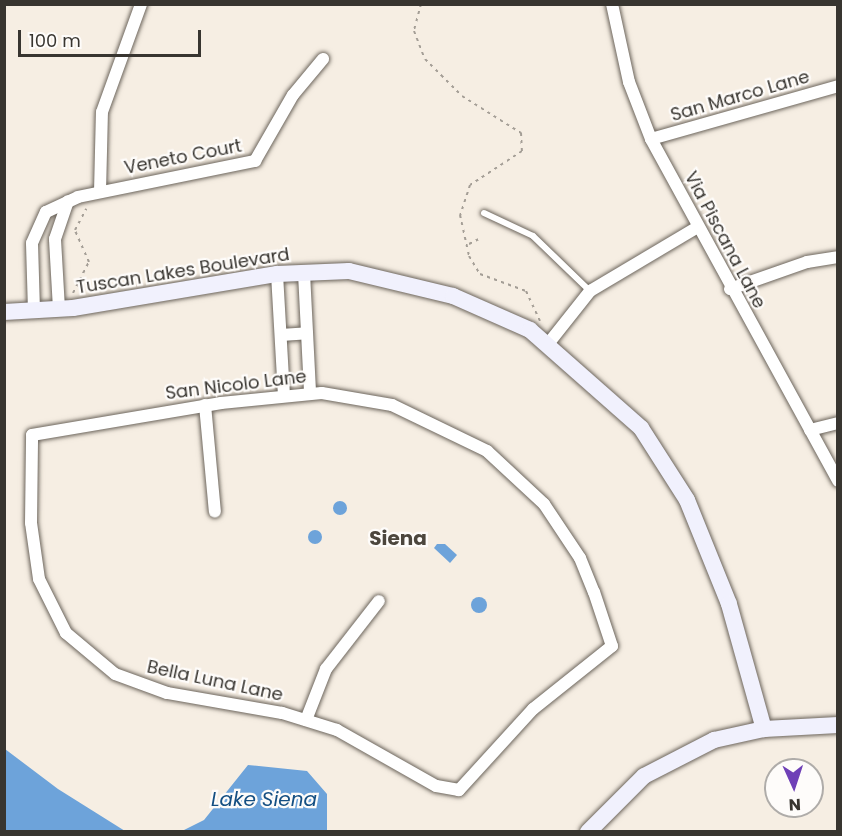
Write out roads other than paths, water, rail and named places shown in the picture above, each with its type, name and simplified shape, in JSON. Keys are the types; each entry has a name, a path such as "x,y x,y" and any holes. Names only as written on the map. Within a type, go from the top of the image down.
{"street":[{"path":"100,192 102,112 141,4"},
{"name":"Via Piscana Lane","path":"612,4 629,82 651,139 696,228 837,481"},
{"name":"Veneto Court","path":"34,311 34,233 46,212 68,201 100,192 255,161 293,95 323,59"},
{"name":"San Marco Lane","path":"651,139 837,86"},
{"path":"59,309 55,238 68,201"},
{"path":"542,340 590,291 696,228"},
{"path":"730,289 807,261 837,257"},
{"name":"Tuscan Lakes Boulevard","path":"4,312 59,309 278,274 349,271 453,296 542,340 641,428 687,500 729,604 764,729"},
{"path":"304,273 310,393"},
{"path":"278,274 284,395"},
{"path":"281,335 307,333"},
{"name":"San Nicolo Lane","path":"32,435 205,405 310,393 400,408 458,433 495,458 544,504 564,534 583,566 612,646 532,710 466,787 453,791"},
{"path":"205,405 215,512"},
{"path":"810,430 837,423"},
{"name":"Bella Luna Lane","path":"32,435 33,552 46,597 66,633 90,656 141,686 306,720 337,730 453,791"},
{"path":"306,720 326,669 379,602"},
{"path":"588,831 629,789 674,757 714,740 764,729 837,725"}],"lane":[{"path":"484,213 533,236 590,291"}],"water":[{"path":"340,501 345,503 347,508 345,513 340,515 335,513 333,508 335,503"},
{"path":"312,530 318,530 322,537 318,544 312,544 308,540 308,534"},
{"path":"437,544 445,544 457,555 450,563 434,548"},
{"path":"479,597 487,605 479,613 471,605"},
{"path":"5,749 58,789 125,831 5,831"},
{"name":"Lake Siena","path":"248,765 307,771 327,794 327,831 182,831 204,820"}],"district":[{"name":"Siena","path":"398,538"}]}
